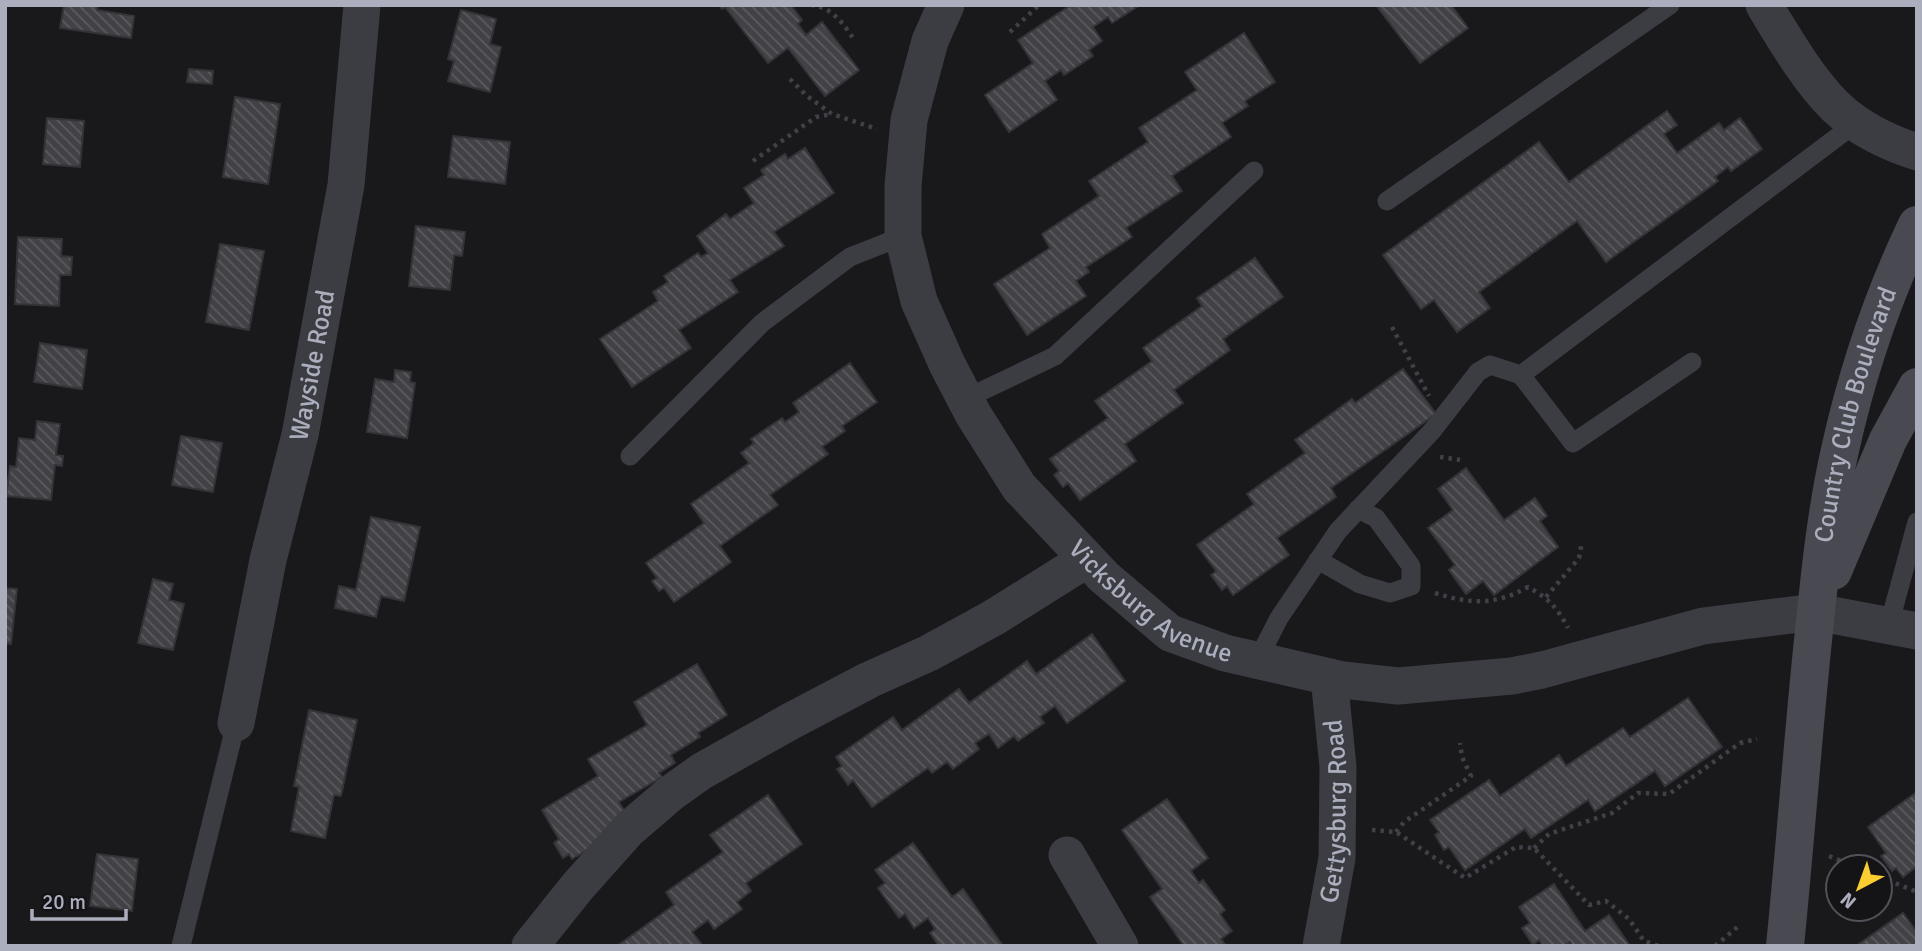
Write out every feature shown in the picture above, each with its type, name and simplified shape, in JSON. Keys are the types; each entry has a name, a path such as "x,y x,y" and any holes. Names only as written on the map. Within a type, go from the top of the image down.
{"street":[{"name":"Wayside Road","path":"236,723 268,560 300,435 343,198 362,5"},
{"name":"Vicksburg Avenue","path":"946,5 930,41 909,120 907,140 903,186 904,236 919,301 973,414 1019,487 1104,577 1170,633 1225,653 1257,661 1343,680 1398,686 1512,676 1703,626 1816,612 1903,628"},
{"path":"1764,5 1814,81 1836,107 1856,123 1917,152"},
{"name":"Country Club Boulevard","path":"1785,946 1816,612 1826,527 1840,450 1881,309 1917,225"},
{"name":"Country Club Boulevard","path":"1816,612 1888,440 1917,387"},
{"path":"530,946 628,830 671,793 702,771 791,721 869,680 929,653 993,618 1087,559"},
{"name":"Gettysburg Road","path":"1321,946 1337,858 1338,767 1329,677"},
{"path":"1067,855 1120,946"}],"lane":[{"path":"1387,201 1670,5"},
{"path":"1521,375 1856,123"},
{"path":"965,399 1055,356 1254,170"},
{"path":"630,456 762,323 850,257 904,236"},
{"path":"1257,661 1279,618 1338,531 1432,431 1478,372 1490,365 1521,375 1573,443 1692,362"},
{"path":"1318,560 1360,584 1390,593 1411,586 1411,566 1376,518 1358,509"},
{"path":"1903,628 1917,522"},
{"path":"181,946 236,723"}],"path":[{"path":"811,5 822,6 841,20 855,41"},
{"path":"1026,5 1033,10"},
{"path":"1010,32 1039,5"},
{"path":"790,79 807,96 832,114 907,140"},
{"path":"753,161 816,117 832,114"},
{"path":"1392,327 1420,381 1443,417"},
{"path":"1546,597 1579,558 1582,542"},
{"path":"1411,586 1457,600 1482,603 1511,597 1528,587 1546,597 1562,616 1572,636"},
{"path":"1534,848 1549,834 1612,813 1638,793 1669,794 1740,743 1758,739"},
{"path":"1396,832 1404,822 1471,776 1462,757 1460,743"},
{"path":"1337,832 1396,832 1465,878 1516,847 1534,848 1589,905 1606,901 1629,919 1644,941 1659,946"},
{"path":"1894,883 1917,892"},
{"path":"1715,946 1740,925"}],"building":[{"path":"64,5 98,5 97,10 134,16 131,38 60,28"},
{"path":"719,5 791,5 802,20 798,24 806,35 822,22 859,70 825,96 788,48 768,63 725,7 722,9"},
{"path":"1071,5 1140,5 1112,23 1108,17 1093,27 1102,41 1089,50 1093,56 1064,75 1061,70 1045,81 1057,100 1009,132 985,95 1033,63 1018,40"},
{"path":"1376,5 1451,5 1468,28 1420,63"},
{"path":"461,10 496,19 490,44 501,47 490,92 448,81 454,61 448,59"},
{"path":"1244,33 1275,82 1245,101 1248,106 1222,123 1231,137 1172,176 1182,191 1126,228 1132,237 1086,267 1089,272 1076,281 1086,296 1027,335 994,284 1050,248 1042,234 1099,196 1089,181 1148,142 1139,128 1197,90 1185,72"},
{"path":"189,69 213,71 212,84 187,82"},
{"path":"235,97 280,104 268,184 223,177"},
{"path":"1667,111 1677,125 1664,134 1677,153 1719,123 1724,130 1740,118 1762,149 1731,171 1728,167 1715,177 1718,181 1606,262 1577,221 1479,292 1490,308 1457,332 1434,300 1421,309 1383,255 1539,142 1569,182"},
{"path":"47,118 84,121 80,167 43,164"},
{"path":"453,136 510,142 505,184 448,177"},
{"path":"805,148 834,193 774,232 784,246 730,280 738,292 679,330 691,348 632,387 600,339 658,301 653,292 668,282 664,276 698,253 701,257 708,253 697,236 726,214 730,219 754,203 744,188 764,175 761,170 785,154 788,159"},
{"path":"416,226 465,232 462,256 454,255 450,290 409,286"},
{"path":"18,237 62,239 61,256 72,257 71,275 60,275 59,306 15,304"},
{"path":"220,244 264,251 249,330 206,322"},
{"path":"1255,258 1283,297 1223,339 1230,350 1174,390 1183,403 1125,444 1136,461 1080,500 1068,483 1063,487 1054,475 1059,471 1050,459 1108,418 1095,401 1152,361 1143,348 1202,306 1197,298"},
{"path":"40,343 87,350 82,389 34,382"},
{"path":"850,363 877,402 842,426 845,431 822,447 828,454 770,495 778,505 720,546 731,562 674,602 664,588 659,591 652,581 657,578 646,563 704,523 691,504 749,463 741,453 754,443 751,439 782,418 785,422 799,412 793,403"},
{"path":"1403,369 1436,414 1331,488 1336,497 1277,538 1289,555 1233,595 1227,586 1222,590 1211,575 1216,571 1197,545 1254,504 1247,494 1305,453 1295,440 1352,399 1355,403"},
{"path":"395,370 411,372 410,382 415,383 407,438 367,432 375,379 394,382"},
{"path":"37,421 60,424 56,455 63,456 62,466 55,465 51,500 6,496 10,466 16,467 19,438 35,440"},
{"path":"181,436 222,443 213,492 172,485"},
{"path":"1466,468 1504,520 1535,498 1547,516 1540,521 1558,547 1494,595 1483,581 1466,594 1449,570 1455,565 1428,528 1453,510 1438,489"},
{"path":"371,517 420,527 404,601 381,596 376,617 335,608 339,586 356,590"},
{"path":"153,579 173,584 169,600 184,604 173,650 138,643"},
{"path":"5,588 17,589 11,644 5,643"},
{"path":"1092,634 1125,681 1067,723 1055,706 1040,717 1044,723 1018,741 1014,736 998,748 989,734 975,743 979,749 953,769 947,762 932,773 928,768 872,807 853,780 848,785 837,769 842,766 836,757 893,717 902,730 959,689 969,703 1027,661 1036,674"},
{"path":"697,664 727,715 698,733 700,737 671,755 675,763 659,773 662,777 619,802 632,824 572,859 569,854 563,858 554,843 559,839 542,810 598,776 588,759 647,725 634,702"},
{"path":"1688,698 1722,747 1665,786 1655,771 1595,811 1588,800 1531,838 1525,829 1465,870 1449,847 1444,850 1435,835 1439,832 1430,820 1489,780 1500,796 1559,755 1566,766 1623,728 1630,737"},
{"path":"309,710 357,720 341,796 334,795 325,838 291,831 299,787 294,786"},
{"path":"1917,792 1917,866 1903,877 1896,868 1894,870 1894,853 1886,853 1868,827"},
{"path":"768,795 802,844 746,883 751,891 737,902 742,909 714,929 708,920 692,932 702,945 700,946 617,946 674,905 666,892 723,852 710,835"},
{"path":"1167,799 1208,858 1191,871 1199,883 1203,880 1225,910 1220,914 1232,931 1221,939 1226,946 1184,946 1150,897 1162,889 1122,830"},
{"path":"913,843 952,897 963,889 1003,946 939,946 930,933 935,929 928,918 914,928 905,914 899,918 878,888 885,883 875,870"},
{"path":"97,854 138,859 132,911 90,906"},
{"path":"1554,884 1585,931 1609,915 1630,946 1572,946 1570,942 1564,946 1543,946 1539,940 1533,945 1522,928 1530,923 1519,907"},
{"path":"1903,913 1917,932 1917,946 1856,946 1889,923 1894,923 1894,919"}]}
